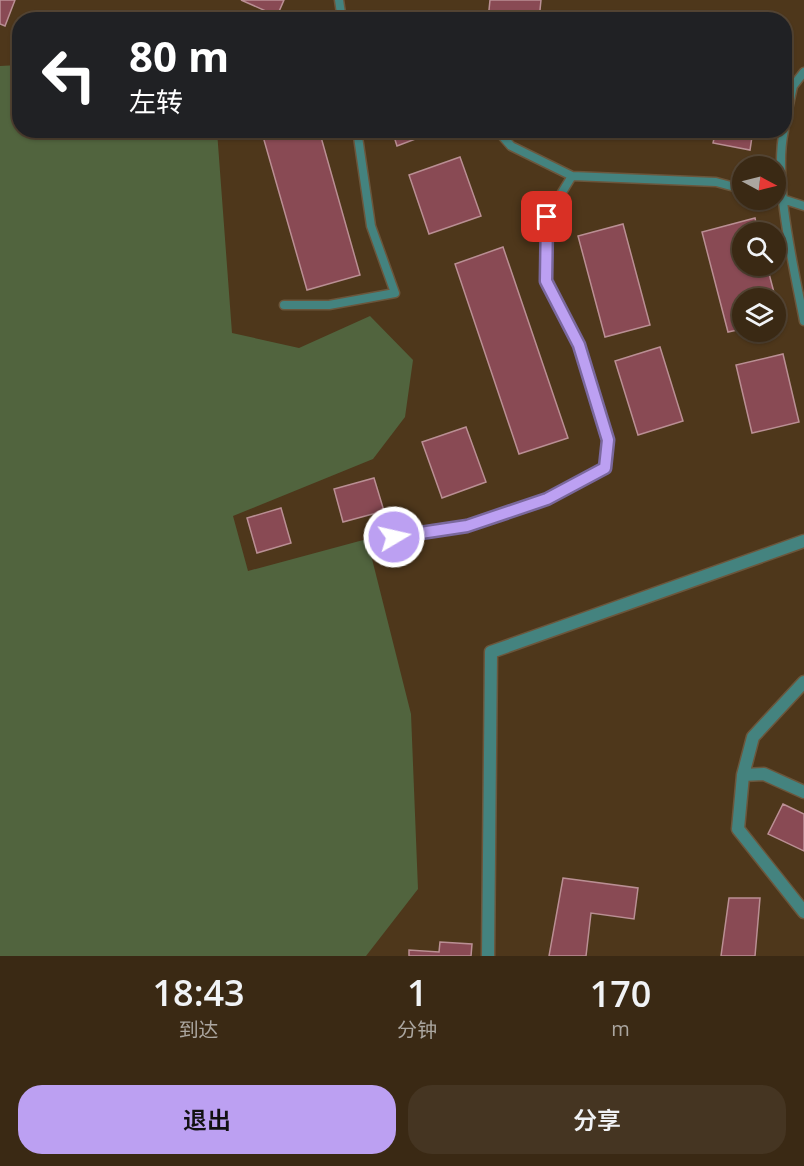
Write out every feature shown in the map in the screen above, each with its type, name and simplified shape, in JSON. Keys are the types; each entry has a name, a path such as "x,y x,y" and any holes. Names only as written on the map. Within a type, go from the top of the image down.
{"street":[{"path":"488,956 491,652 804,541"},
{"path":"804,682 753,737 743,775 738,829 804,912"},
{"path":"743,775 764,774 804,792"}],"lane":[{"path":"792,95 794,87 804,72"},
{"path":"284,305 329,305 395,293 371,226 358,138"},
{"path":"504,138 511,146 572,176 642,178 716,183 732,187"},
{"path":"780,156 782,138"},
{"path":"394,537 467,526 547,499 605,468 608,440 579,345 546,281 547,217 572,176"},
{"path":"786,200 804,206"},
{"path":"781,210 804,321"}],"green space":[{"path":"12,65 12,138 218,138 232,333 299,348 370,316 413,360 405,417 373,459 233,516 248,571 367,539 411,714 418,889 366,956 0,956 0,66"}],"building":[{"path":"0,0 15,0 5,26 0,24"},
{"path":"241,0 284,0 279,12 268,12"},
{"path":"490,0 541,0 540,12 489,12"},
{"path":"263,138 321,138 360,275 307,290"},
{"path":"394,138 418,138 397,146"},
{"path":"714,138 752,138 750,150 713,143"},
{"path":"460,157 481,216 429,234 409,175"},
{"path":"755,218 756,222 740,222"},
{"path":"623,224 650,325 605,337 578,236"},
{"path":"732,224 732,276 770,276 772,288 732,288 732,331 728,332 702,232"},
{"path":"503,247 568,438 519,454 455,264"},
{"path":"660,347 683,421 638,435 615,361"},
{"path":"783,354 799,422 752,433 736,365"},
{"path":"466,427 486,482 442,498 422,442"},
{"path":"374,478 384,511 343,522 334,489"},
{"path":"281,508 291,543 257,553 247,518"},
{"path":"783,804 804,814 804,851 768,834"},
{"path":"563,878 638,888 634,919 591,913 586,956 549,956"},
{"path":"729,898 760,898 755,956 721,956"},
{"path":"440,942 472,944 471,956 409,956 409,950 439,952"}],"route":[{"path":"394,537 467,526 547,499 605,468 608,440 579,345 546,281 547,217"}]}
